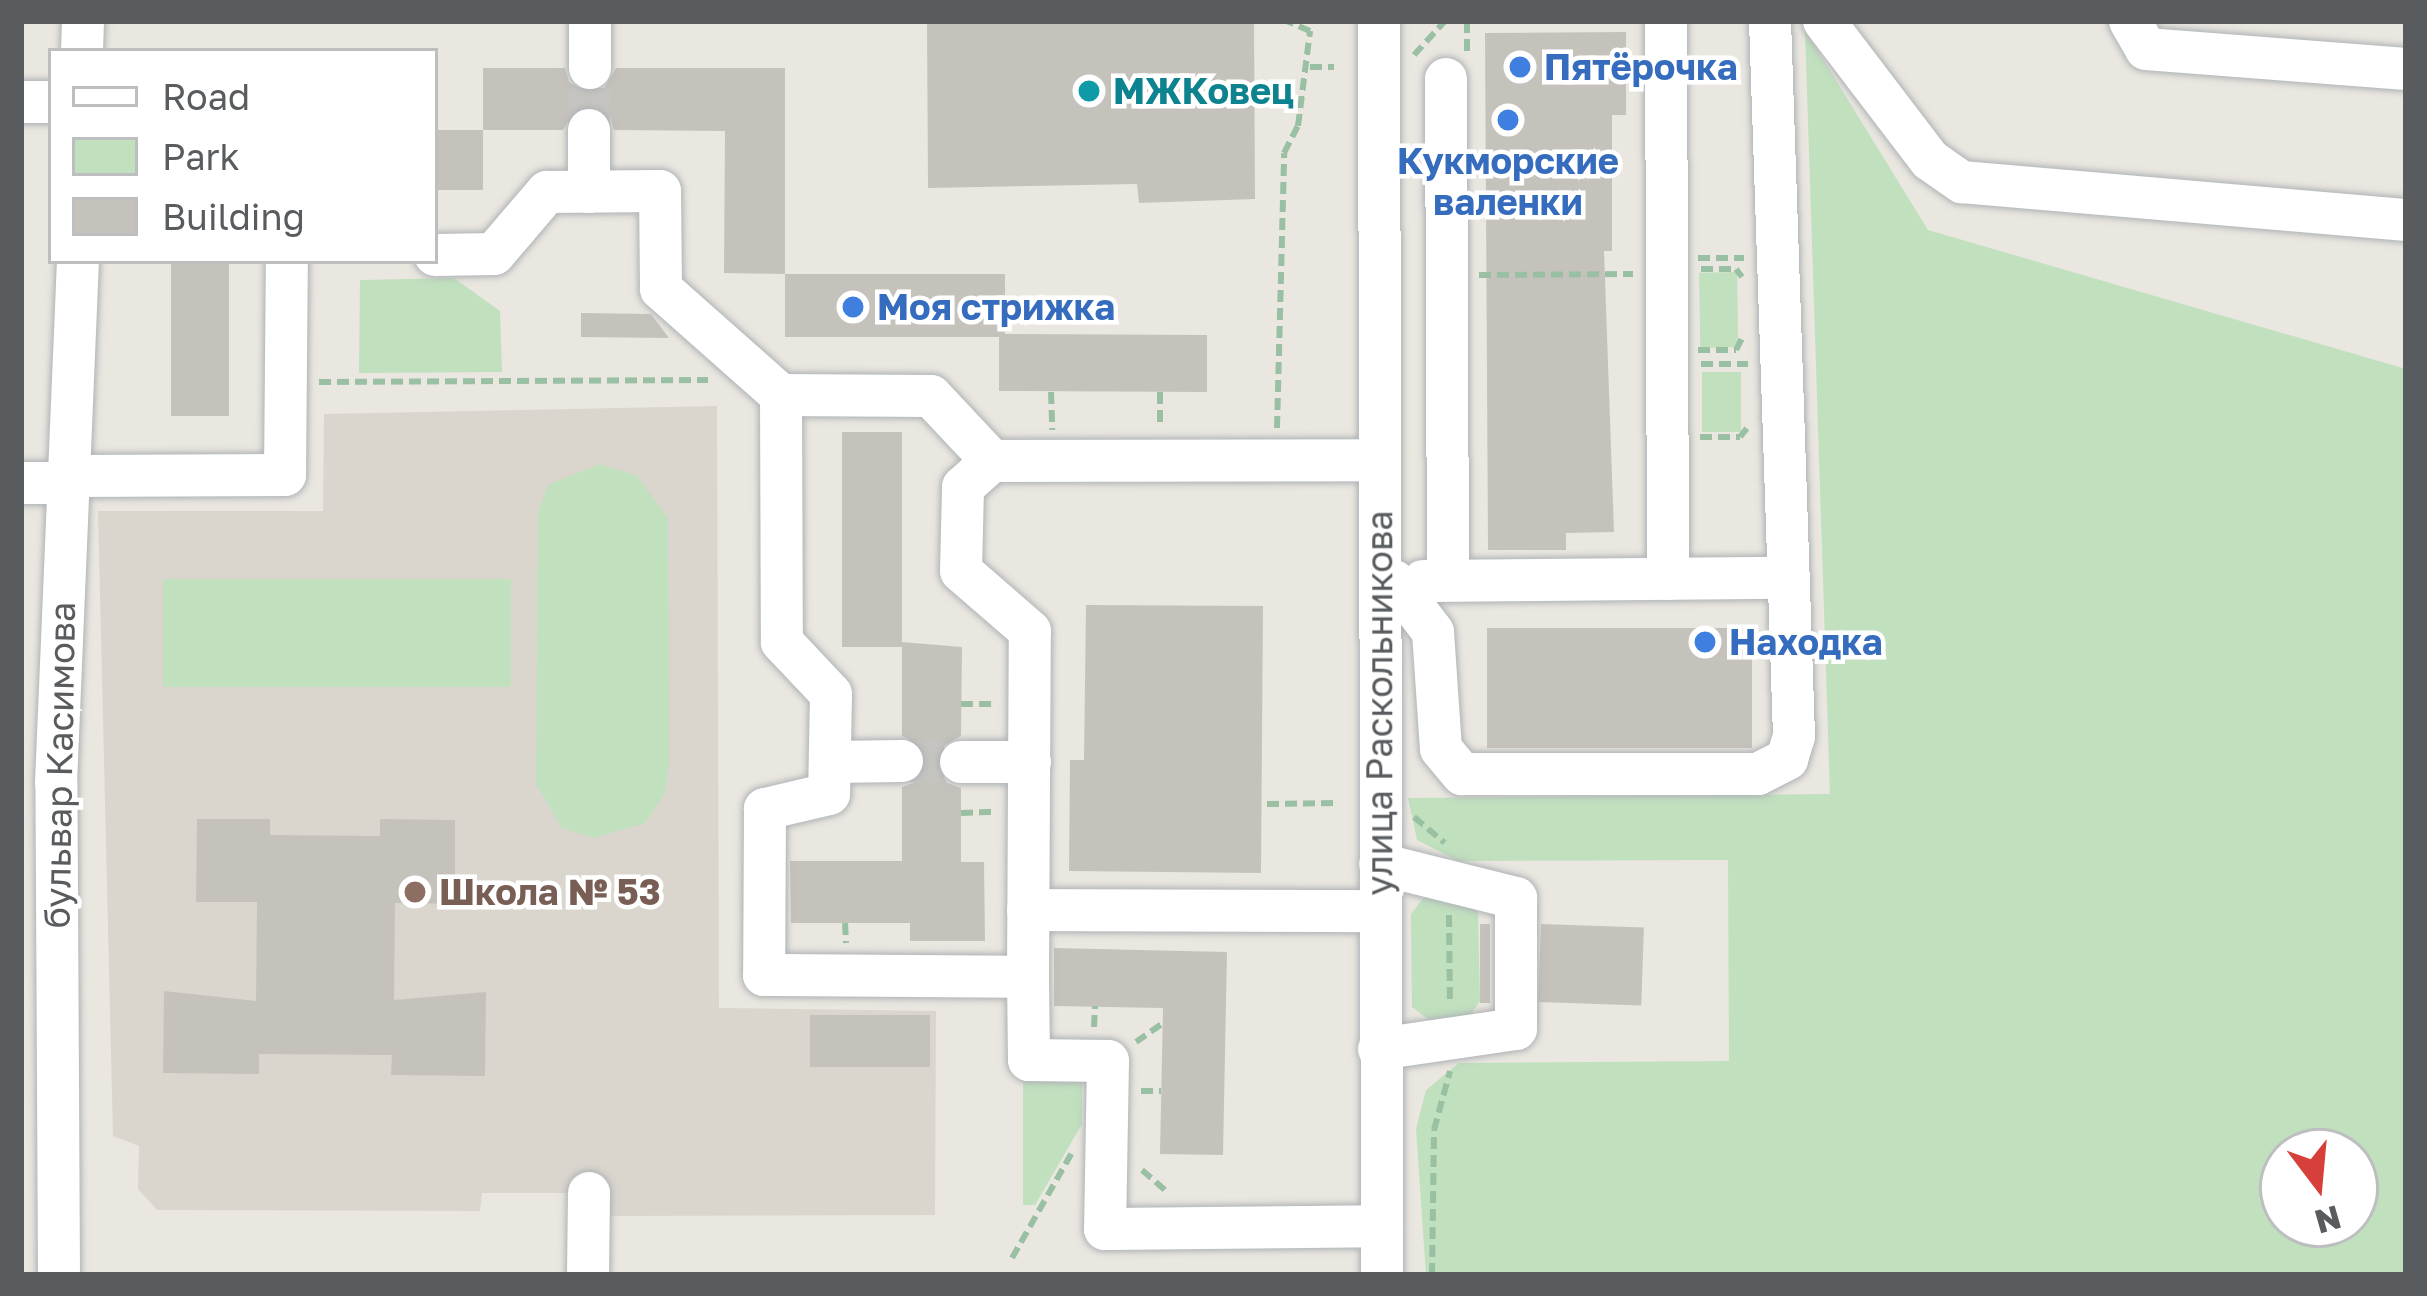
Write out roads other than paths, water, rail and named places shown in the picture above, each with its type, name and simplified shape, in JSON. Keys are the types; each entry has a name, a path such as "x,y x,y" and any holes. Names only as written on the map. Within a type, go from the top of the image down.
{"street":[{"path":"590,21 590,68"},
{"path":"1666,21 1683,269 1668,579"},
{"path":"1387,581 1433,632 1441,749 1462,774 1758,775 1787,759 1794,736 1789,578 1758,371 1778,257 1770,21"},
{"path":"1824,21 1930,160 1962,182 2406,220"},
{"path":"2130,21 2146,49 2278,40 2406,68"},
{"name":"улица Раскольникова","path":"1377,24 1379,460 1387,581 1379,910 1382,1275"},
{"path":"1445,80 1448,580"},
{"path":"589,130 589,192"},
{"path":"438,255 494,254 547,192 660,191 662,289 772,387 931,396 992,461"},
{"name":"бульвар Касимова","path":"59,1275 68,480 78,264"},
{"path":"21,483 285,476 287,264"},
{"path":"772,387 782,642 831,694 829,794 765,809 764,975 1028,976"},
{"path":"1379,460 992,461 963,487 961,571 1030,631 1029,1060 1108,1060 1093,1140 1105,1229 1382,1226"},
{"path":"1387,581 1789,578"},
{"path":"830,762 902,761"},
{"path":"961,762 1030,763"},
{"path":"1379,1049 1516,1029 1516,898 1380,864"},
{"path":"1028,910 1379,910"},
{"path":"588,1275 590,1193"}],"tunnel":[{"path":"589,130 590,68"},
{"path":"902,761 961,762"}],"place":[{"name":"Пятёрочка","path":"1520,67"},
{"name":"МЖКовец","path":"1089,91"},
{"name":"Кукморские валенки","path":"1508,120"},
{"name":"Моя стрижка","path":"853,307"},
{"name":"Находка","path":"1705,642"},
{"name":"Школа № 53","path":"415,892"}]}
